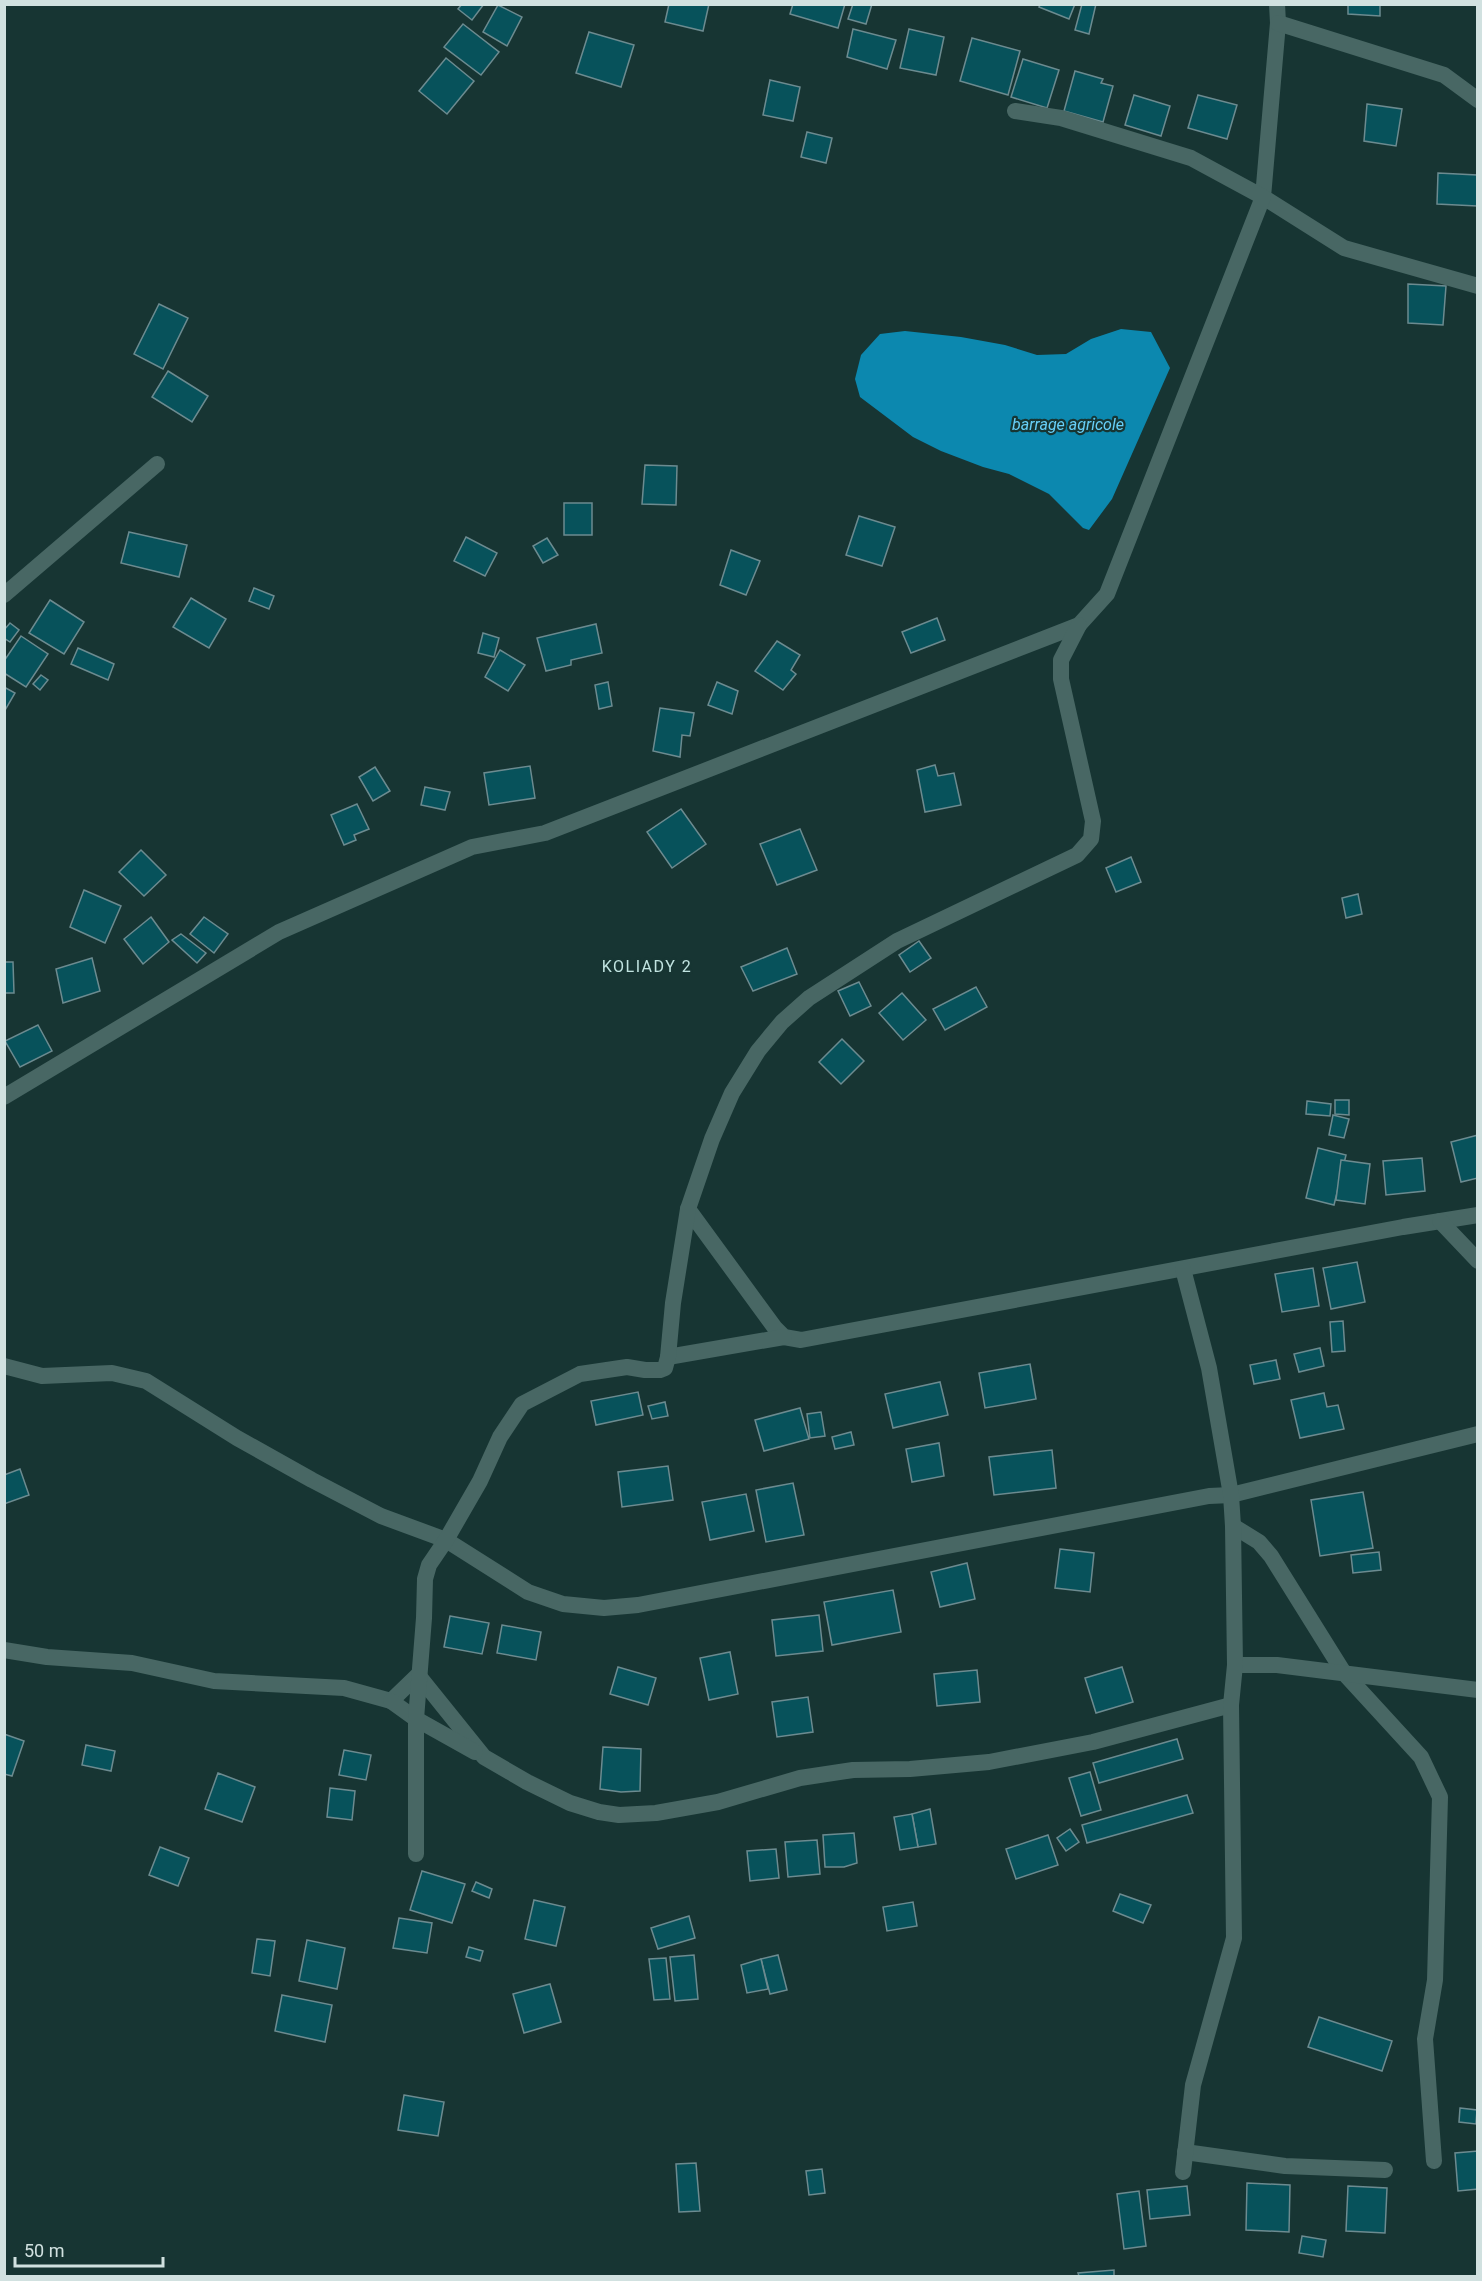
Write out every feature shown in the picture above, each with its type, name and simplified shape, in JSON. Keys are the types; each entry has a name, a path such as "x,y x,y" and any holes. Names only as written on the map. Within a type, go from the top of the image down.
{"street":[{"path":"416,1854 416,1719 418,1675 423,1640 425,1579 429,1565 480,1481 500,1437 522,1404 580,1374 627,1367 660,1370 664,1368 668,1357 673,1303 688,1209 712,1139 732,1093 758,1051 782,1022 809,998 897,940 1077,855 1091,839 1093,821 1061,679 1061,660 1079,625 1107,594 1263,197 1278,4"},
{"path":"1278,23 1444,75 1478,100"},
{"path":"1015,111 1061,118 1191,158 1263,197 1344,248 1478,286"},
{"path":"4,596 157,464"},
{"path":"4,1097 290,927 472,847 545,832 1079,625"},
{"path":"688,1209 784,1337"},
{"path":"668,1357 784,1337 801,1340 1478,1215"},
{"path":"1440,1221 1478,1261"},
{"path":"1183,1269 1209,1368 1231,1495 1235,1665 1231,1705 1234,1938 1193,2085 1183,2172"},
{"path":"4,1366 42,1376 112,1373 146,1381 237,1438 312,1480 381,1516 446,1540 538,1596 563,1604 604,1608 638,1605 1209,1496 1231,1495 1478,1434"},
{"path":"1233,1526 1259,1542 1271,1556 1344,1673 1421,1757 1440,1797 1435,1980 1425,2039 1434,2161"},
{"path":"4,1650 47,1657 132,1663 214,1681 344,1688 391,1701 416,1719 527,1782 570,1803 599,1812 619,1815 656,1813 718,1803 800,1778 853,1770 910,1769 989,1762 1093,1742 1231,1705"},
{"path":"1235,1665 1277,1665 1478,1690"},
{"path":"391,1701 418,1675"},
{"path":"418,1675 484,1757"},
{"path":"1185,2152 1285,2166 1385,2170"}],"water":[{"name":"barrage agricole","path":"1121,329 1151,332 1170,368 1112,499 1089,530 1083,528 1049,494 1009,474 941,451 913,437 860,397 855,379 861,355 880,334 905,331 961,337 1005,345 1037,355 1066,354 1091,339"}],"building":[{"path":"462,4 484,4 472,20 458,9"},
{"path":"669,4 709,4 703,31 665,22"},
{"path":"793,4 845,4 838,28 790,14"},
{"path":"853,4 872,4 866,24 848,19"},
{"path":"1040,4 1075,4 1069,19 1039,7"},
{"path":"1082,4 1096,4 1089,34 1075,30"},
{"path":"1348,4 1380,4 1380,16 1348,14"},
{"path":"498,5 522,17 507,46 483,32"},
{"path":"463,24 499,52 481,75 444,47"},
{"path":"853,29 896,40 887,69 847,57"},
{"path":"909,29 944,37 936,75 900,68"},
{"path":"589,32 634,45 621,87 576,73"},
{"path":"972,38 1020,51 1008,95 960,81"},
{"path":"446,58 474,81 447,114 419,91"},
{"path":"1023,59 1059,70 1047,108 1011,97"},
{"path":"1075,71 1103,79 1101,83 1113,86 1103,122 1064,111"},
{"path":"770,80 800,87 793,121 763,115"},
{"path":"1134,95 1170,106 1161,136 1125,125"},
{"path":"1198,95 1237,105 1227,139 1188,128"},
{"path":"1367,104 1402,109 1396,146 1364,141"},
{"path":"807,132 832,138 826,163 801,157"},
{"path":"1438,173 1477,175 1477,206 1437,204"},
{"path":"1408,284 1446,286 1443,325 1408,323"},
{"path":"159,304 188,318 163,369 134,354"},
{"path":"168,371 208,396 192,422 152,397"},
{"path":"645,465 677,466 676,505 642,504"},
{"path":"564,503 592,503 592,535 564,535"},
{"path":"859,516 895,527 882,566 846,555"},
{"path":"129,532 187,545 179,577 121,563"},
{"path":"466,537 497,553 485,576 454,561"},
{"path":"547,538 558,555 543,563 533,546"},
{"path":"731,550 760,561 746,595 720,585"},
{"path":"254,588 274,596 269,609 249,601"},
{"path":"191,598 226,619 209,648 173,627"},
{"path":"50,600 84,622 64,654 29,633"},
{"path":"937,618 945,640 911,653 902,632"},
{"path":"10,623 19,630 10,642 4,638 4,630"},
{"path":"596,624 602,653 571,660 571,665 546,671 537,638"},
{"path":"483,633 499,638 494,657 478,653"},
{"path":"21,636 48,654 26,687 4,673 4,661"},
{"path":"777,641 800,655 791,670 796,674 783,690 755,671"},
{"path":"78,648 114,664 108,680 71,664"},
{"path":"500,650 525,665 508,691 485,677"},
{"path":"41,675 48,680 40,690 33,684"},
{"path":"608,682 612,706 599,709 595,685"},
{"path":"717,682 738,691 732,714 708,705"},
{"path":"4,687 15,693 4,712"},
{"path":"660,708 694,713 690,736 682,735 680,757 653,751"},
{"path":"935,765 938,776 954,773 961,805 925,812 917,770"},
{"path":"530,766 535,798 489,805 484,773"},
{"path":"375,767 390,791 373,801 359,777"},
{"path":"425,787 450,792 445,810 421,805"},
{"path":"357,804 369,829 354,835 356,840 344,845 331,815"},
{"path":"681,809 706,844 672,868 647,832"},
{"path":"800,829 817,870 777,885 760,844"},
{"path":"141,850 166,875 144,896 119,872"},
{"path":"1131,857 1141,882 1116,892 1106,868"},
{"path":"84,890 121,906 105,943 70,927"},
{"path":"1358,894 1362,914 1346,918 1342,898"},
{"path":"151,917 169,942 143,964 124,939"},
{"path":"204,917 228,934 214,953 190,934"},
{"path":"181,934 206,953 197,963 172,940"},
{"path":"919,941 931,958 910,972 899,955"},
{"path":"787,948 797,974 753,991 741,967"},
{"path":"92,958 100,991 63,1003 56,969"},
{"path":"4,962 13,962 14,993 4,993"},
{"path":"859,982 871,1006 850,1016 838,991"},
{"path":"976,987 987,1007 945,1030 933,1009"},
{"path":"902,993 926,1020 903,1040 879,1013"},
{"path":"38,1025 52,1051 20,1067 5,1041"},
{"path":"842,1039 864,1061 841,1084 819,1062"},
{"path":"1335,1100 1349,1100 1349,1115 1335,1114"},
{"path":"1307,1101 1331,1104 1330,1116 1306,1114"},
{"path":"1333,1115 1349,1119 1344,1138 1329,1135"},
{"path":"1478,1135 1478,1178 1461,1182 1451,1142"},
{"path":"1318,1148 1346,1155 1334,1205 1306,1198"},
{"path":"1422,1158 1425,1191 1386,1195 1383,1161"},
{"path":"1341,1160 1370,1164 1365,1204 1336,1200"},
{"path":"1357,1262 1365,1302 1331,1309 1323,1268"},
{"path":"1313,1268 1319,1306 1282,1312 1275,1274"},
{"path":"1343,1321 1345,1351 1332,1352 1330,1322"},
{"path":"1320,1348 1324,1366 1299,1372 1294,1354"},
{"path":"1276,1360 1280,1379 1254,1384 1250,1365"},
{"path":"1030,1364 1036,1399 985,1408 979,1373"},
{"path":"940,1382 948,1415 893,1428 885,1394"},
{"path":"638,1392 643,1415 596,1425 591,1401"},
{"path":"1324,1393 1327,1407 1338,1405 1344,1429 1300,1438 1291,1400"},
{"path":"665,1402 668,1416 652,1419 648,1406"},
{"path":"800,1408 809,1439 764,1451 755,1420"},
{"path":"821,1412 825,1436 810,1438 807,1414"},
{"path":"851,1432 854,1445 835,1449 832,1437"},
{"path":"939,1443 944,1476 912,1482 906,1449"},
{"path":"1052,1450 1056,1488 994,1495 989,1457"},
{"path":"668,1466 673,1500 622,1507 618,1472"},
{"path":"20,1469 29,1495 4,1504 4,1475"},
{"path":"793,1483 804,1535 766,1542 756,1490"},
{"path":"1363,1492 1373,1548 1320,1556 1311,1500"},
{"path":"746,1494 754,1531 710,1540 702,1502"},
{"path":"1060,1549 1094,1553 1090,1592 1055,1588"},
{"path":"1379,1552 1381,1570 1353,1573 1351,1555"},
{"path":"967,1563 975,1599 940,1607 931,1572"},
{"path":"893,1590 901,1632 832,1645 824,1602"},
{"path":"819,1615 823,1651 776,1656 772,1620"},
{"path":"450,1616 489,1623 482,1654 444,1647"},
{"path":"502,1625 541,1632 536,1660 497,1653"},
{"path":"730,1652 738,1694 709,1700 700,1658"},
{"path":"618,1667 656,1678 648,1705 610,1694"},
{"path":"1122,1667 1133,1702 1096,1713 1085,1678"},
{"path":"977,1670 980,1702 937,1706 934,1674"},
{"path":"808,1697 813,1732 777,1737 772,1702"},
{"path":"4,1734 24,1741 12,1776 4,1774"},
{"path":"1177,1739 1183,1759 1099,1783 1093,1763"},
{"path":"86,1745 115,1751 111,1771 82,1765"},
{"path":"603,1747 641,1749 640,1791 621,1792 600,1789"},
{"path":"344,1750 371,1755 366,1780 339,1775"},
{"path":"1090,1772 1101,1810 1081,1816 1069,1778"},
{"path":"218,1773 255,1787 242,1822 205,1809"},
{"path":"330,1788 355,1791 352,1820 327,1817"},
{"path":"1187,1795 1193,1813 1087,1843 1082,1825"},
{"path":"930,1809 936,1844 918,1847 912,1814"},
{"path":"912,1814 918,1847 900,1850 894,1817"},
{"path":"1070,1829 1079,1842 1066,1851 1057,1838"},
{"path":"854,1833 857,1863 844,1867 825,1867 823,1835"},
{"path":"1048,1835 1058,1865 1016,1879 1006,1849"},
{"path":"817,1840 820,1874 788,1877 785,1842"},
{"path":"160,1847 189,1858 178,1886 149,1875"},
{"path":"776,1849 779,1878 750,1881 747,1851"},
{"path":"422,1871 465,1884 452,1923 410,1910"},
{"path":"476,1882 492,1889 489,1898 472,1891"},
{"path":"1120,1894 1151,1905 1143,1923 1113,1911"},
{"path":"534,1900 565,1907 556,1946 525,1939"},
{"path":"913,1902 917,1926 887,1931 883,1907"},
{"path":"689,1916 695,1938 658,1949 651,1928"},
{"path":"399,1918 432,1923 427,1953 393,1948"},
{"path":"257,1939 275,1941 270,1976 252,1973"},
{"path":"307,1940 345,1948 337,1989 299,1981"},
{"path":"469,1947 483,1951 480,1961 466,1957"},
{"path":"694,1955 698,1999 675,2001 670,1957"},
{"path":"778,1955 787,1990 770,1994 761,1959"},
{"path":"666,1958 670,1999 654,2000 649,1959"},
{"path":"761,1959 768,1989 747,1993 741,1965"},
{"path":"550,1984 561,2022 524,2033 513,1994"},
{"path":"282,1995 332,2005 325,2042 275,2031"},
{"path":"1319,2017 1392,2041 1382,2071 1308,2047"},
{"path":"404,2095 444,2102 438,2136 398,2130"},
{"path":"1460,2108 1477,2110 1476,2124 1459,2122"},
{"path":"1478,2151 1478,2189 1458,2191 1455,2153"},
{"path":"696,2163 700,2211 679,2212 676,2164"},
{"path":"822,2169 825,2193 809,2195 806,2171"},
{"path":"1247,2183 1290,2185 1289,2232 1246,2230"},
{"path":"1187,2186 1190,2215 1150,2219 1147,2190"},
{"path":"1348,2186 1387,2188 1385,2233 1346,2231"},
{"path":"1139,2191 1146,2246 1124,2249 1117,2194"},
{"path":"1302,2236 1326,2240 1323,2257 1299,2253"},
{"path":"1114,2270 1114,2276 1079,2276 1078,2273"}],"district":[{"name":"KOLIADY 2","path":"647,966"}]}
